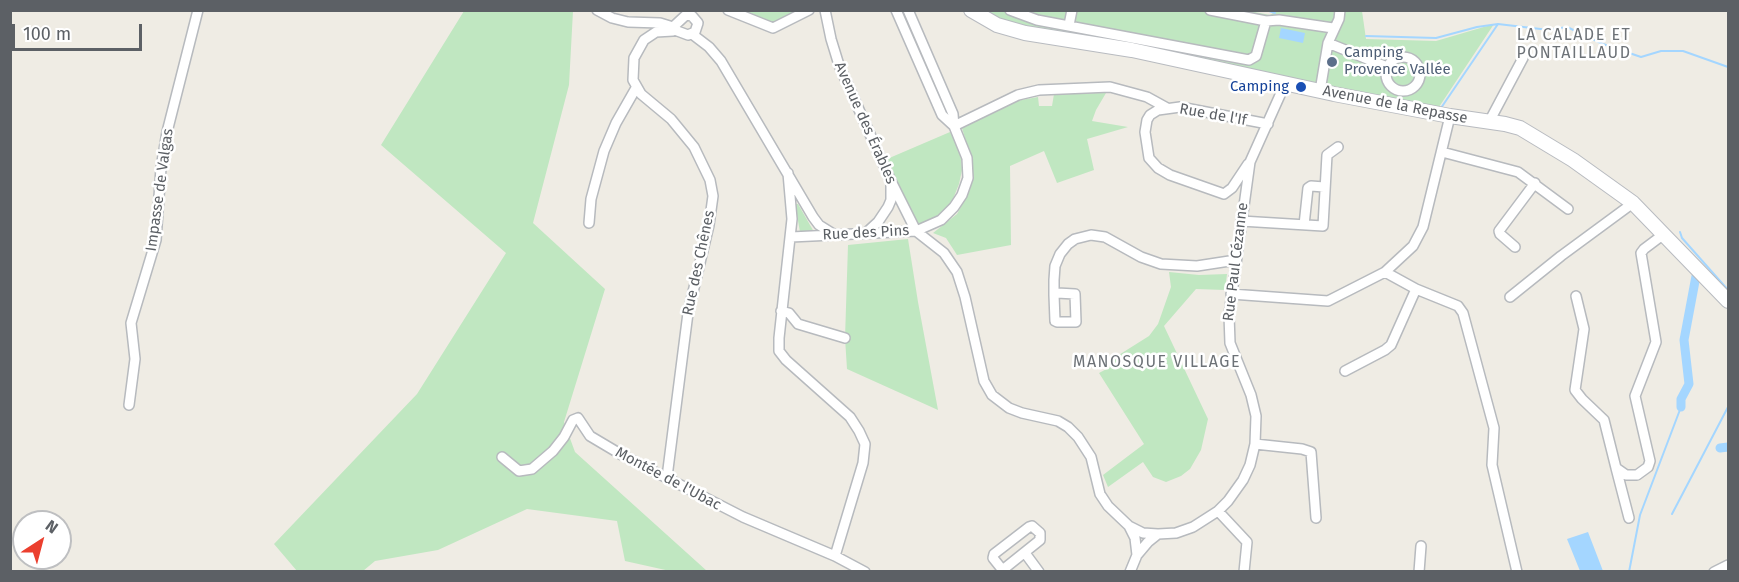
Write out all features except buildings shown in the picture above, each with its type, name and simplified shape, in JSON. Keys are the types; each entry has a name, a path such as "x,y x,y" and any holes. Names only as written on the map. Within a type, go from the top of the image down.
{"street":[{"name":"Impasse de Valgas","path":"129,405 135,359 131,323 156,240 162,162 167,132 198,10"},
{"path":"589,223 591,199 600,163 616,123 636,88 632,72 634,58 639,47 652,34 673,29 683,17 691,13 698,23 697,30 686,35 673,29 660,23 642,24 615,19 597,10"},
{"path":"728,10 773,28 809,10"},
{"name":"Avenue des Érables","path":"825,10 839,66 916,231"},
{"name":"Rue des Pins","path":"896,10 943,117 954,126"},
{"name":"Rue des Pins","path":"790,237 916,231 944,218 959,199 968,174 967,158 954,126 953,114 908,10"},
{"name":"Avenue de la Repasse","path":"971,10 997,24 1025,33 1132,50 1285,84 1515,127 1537,137 1601,178 1633,203 1728,301"},
{"path":"1010,10 1037,20 1249,60 1256,56 1266,21"},
{"path":"1068,25 1072,10"},
{"path":"1210,10 1266,21 1279,20 1334,28"},
{"path":"1294,10 1295,22"},
{"path":"1320,91 1328,43 1339,19 1340,10"},
{"path":"692,34 709,47 724,65 816,222 835,235"},
{"path":"1328,43 1387,67"},
{"path":"1490,122 1523,58"},
{"name":"Rue Paul Cézanne","path":"1129,526 1143,533 1158,534 1188,529 1218,511 1243,480 1250,465 1255,444 1256,421 1253,403 1228,337 1231,294 1250,162 1285,84"},
{"path":"954,126 1022,94 1040,90 1103,86 1142,95 1167,108"},
{"name":"Rue des Chênes","path":"636,88 682,132 704,165 713,191 711,214 688,313 666,477"},
{"name":"Rue de l'If","path":"1250,162 1232,188 1224,194 1191,183 1162,171 1149,158 1145,125 1153,113 1167,108 1190,108 1268,124"},
{"path":"1231,294 1328,301 1385,273 1413,246 1423,227 1450,116"},
{"path":"1241,221 1323,226 1327,154 1338,147"},
{"path":"1442,152 1516,171 1568,209"},
{"path":"788,173 792,217 781,311 779,338 781,354 850,417 865,444 863,463 835,556"},
{"path":"866,233 878,222 888,207 891,194 890,179"},
{"path":"1515,246 1499,231 1535,183"},
{"path":"1304,225 1308,188 1311,186 1324,187"},
{"path":"790,201 800,196"},
{"path":"1510,297 1633,203"},
{"path":"916,231 944,253 957,272 965,297 981,374 990,391 1009,408 1058,421 1075,433 1091,457 1100,494 1108,506 1129,526 1137,542 1137,555"},
{"path":"1616,468 1626,475 1634,476 1642,472 1650,463 1635,398 1656,342 1641,253 1664,234"},
{"path":"1054,291 1055,266 1062,250 1075,239 1091,235 1103,236 1141,257 1161,264 1197,266 1236,260"},
{"path":"1385,273 1416,289 1455,304 1462,311 1494,428 1492,465 1517,572"},
{"path":"1345,371 1391,345 1416,289"},
{"path":"1576,296 1584,329 1575,390 1604,420 1629,518"},
{"path":"781,311 789,313 798,324 845,338"},
{"name":"Montée de l'Ubac","path":"502,457 519,471 532,469 554,451 576,418 581,421 587,433 593,438 714,503 752,522 835,556 865,572"},
{"path":"1255,444 1302,449 1311,453 1316,518"},
{"path":"1218,511 1246,542 1244,572"},
{"path":"1032,526 1040,532 1040,539 1025,553 1003,569 993,558 994,554 1032,526"},
{"path":"1130,572 1137,555 1158,534"},
{"path":"1419,572 1421,546"},
{"path":"1025,553 1039,572"},
{"path":"1714,572 1728,565"}],"green space":[{"path":"1245,10 1270,15 1276,11 1362,11 1366,39 1436,41 1494,24 1439,107 1081,36 1016,26 983,11"},
{"path":"464,11 573,11 569,85 533,223 605,289 564,422 575,452 707,571 670,571 625,561 617,521 527,509 438,550 375,561 363,571 297,571 274,544 417,394 506,253 381,145"},
{"path":"741,11 803,11 773,23"},
{"path":"1106,93 1092,121 1128,127 1087,139 1094,170 1057,183 1044,151 1010,166 1011,245 957,255 946,238 933,233 957,214 970,190 972,162 962,128 1000,107 1021,100 1038,97 1039,106 1052,106 1054,94"},
{"path":"950,132 960,150 962,170 959,184 953,199 943,213 928,225 920,226 916,223 887,159"},
{"path":"795,204 798,204 814,232 800,232"},
{"path":"908,239 938,410 847,369 845,338 848,245"},
{"path":"1169,272 1199,275 1227,274 1225,290 1196,289 1164,326 1208,419 1201,450 1190,469 1181,476 1166,482 1153,477 1143,462 1108,487 1103,475 1144,444 1099,373 1116,364 1114,358 1149,336 1158,324 1171,287"}],"water":[{"path":"1281,28 1305,33 1303,43 1279,38"},
{"path":"1588,532 1603,571 1580,571 1567,539"}],"waterway":[{"path":"1266,10 1275,13"},
{"path":"1366,36 1436,38 1498,24 1549,30 1567,27 1603,44 1641,57 1661,51 1683,51 1728,67"},
{"path":"1441,108 1498,24"},
{"path":"1680,232 1682,238 1728,290"},
{"path":"1681,407 1681,399 1689,384 1684,340 1696,276"},
{"path":"1629,572 1640,515 1681,407"},
{"path":"1672,514 1728,407"},
{"path":"1720,448 1728,447"}],"place":[{"name":"Camping Provence Vallée","path":"1332,62"},
{"name":"Camping","path":"1301,87"}],"district":[{"name":"LA CALADE ET PONTAILLAUD","path":"1574,45"},
{"name":"MANOSQUE VILLAGE","path":"1157,363"}]}
